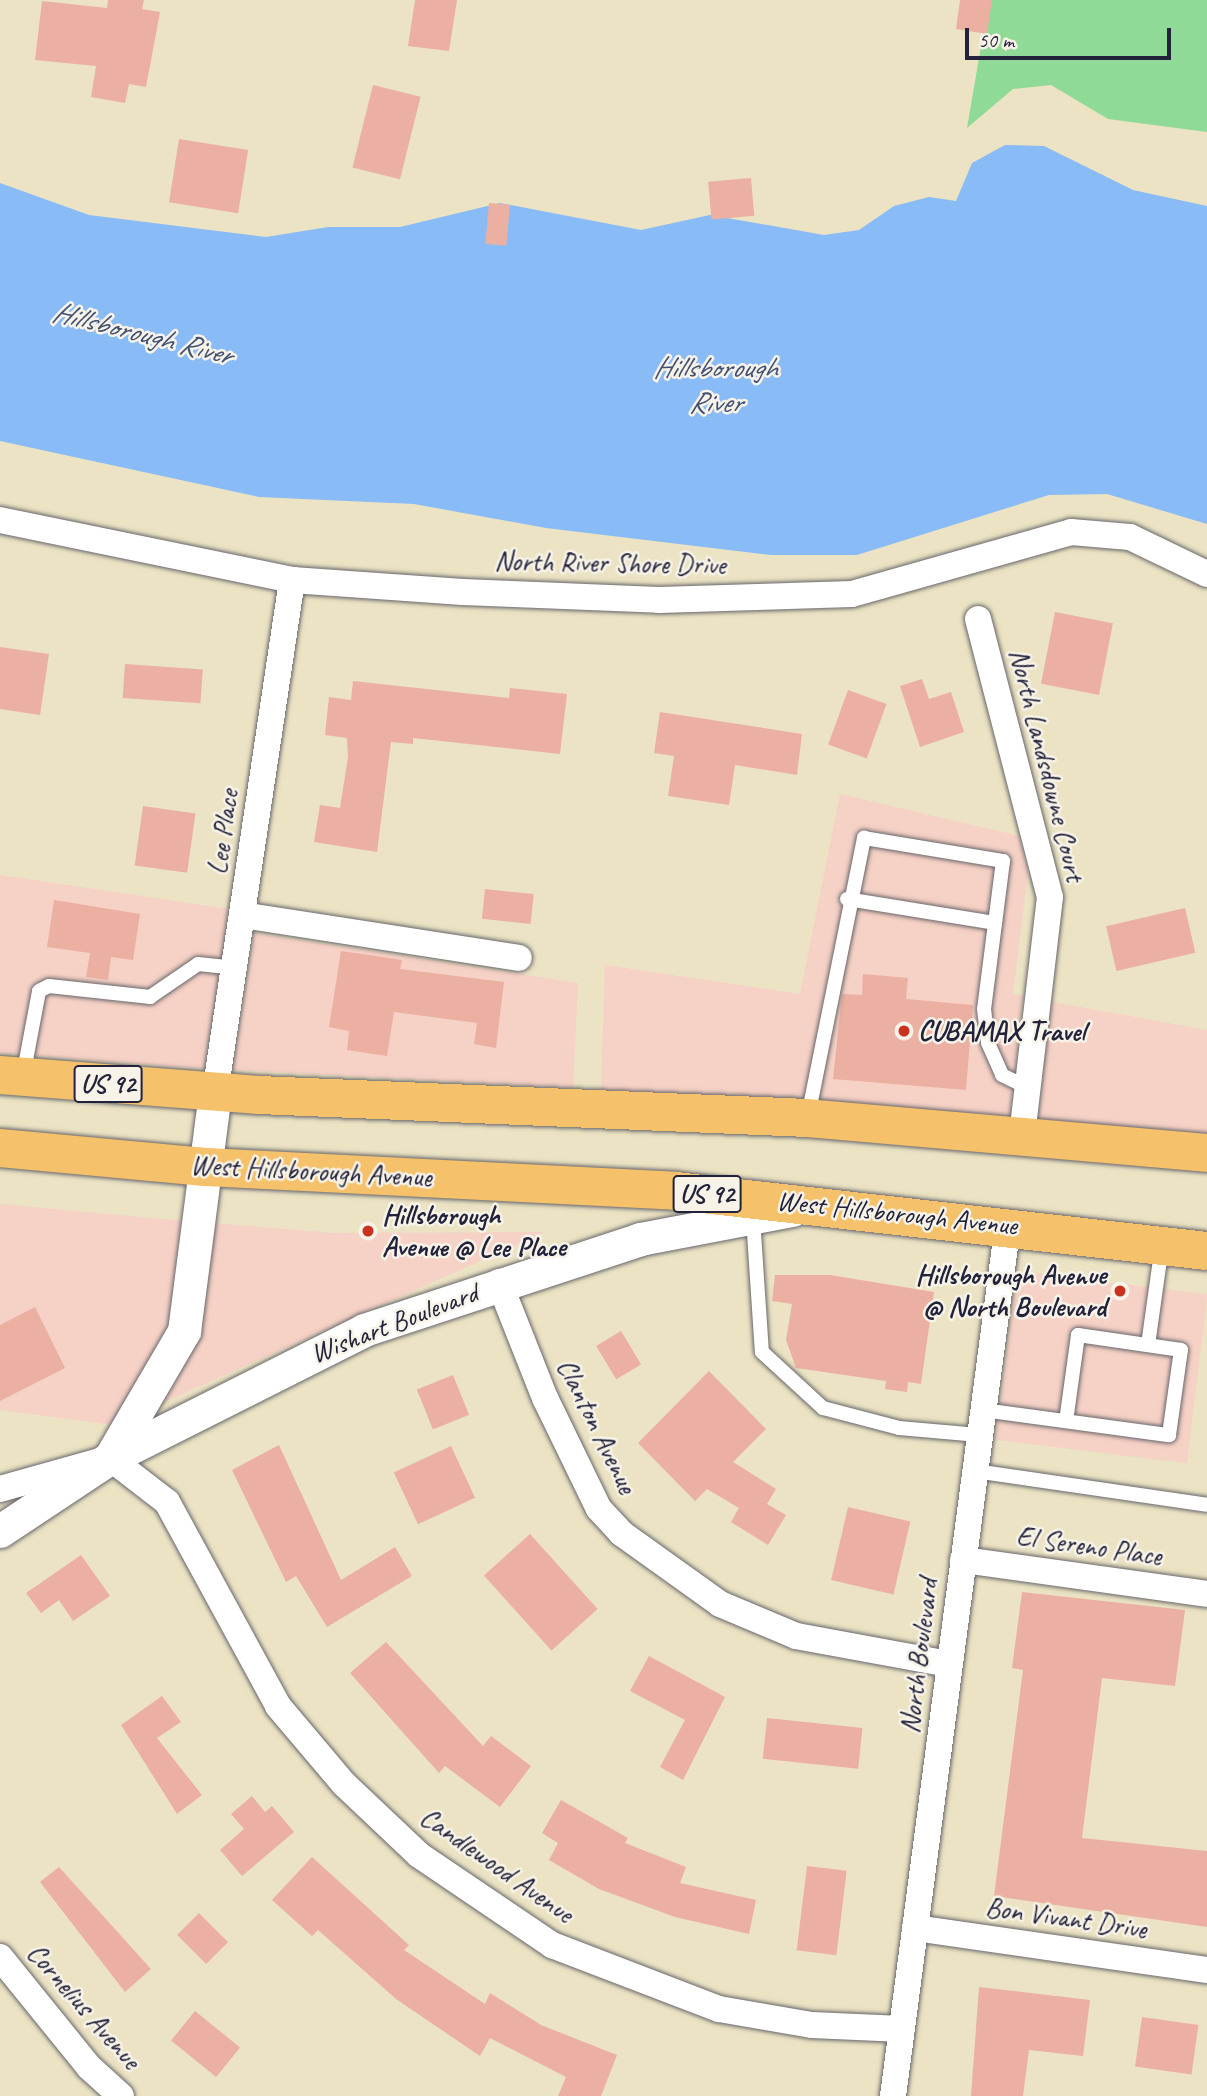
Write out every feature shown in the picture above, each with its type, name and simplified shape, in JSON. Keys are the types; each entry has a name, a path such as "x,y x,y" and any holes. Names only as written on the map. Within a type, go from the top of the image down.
{"main road":[{"name":"US 92","path":"11,1076 215,1093 807,1118 1207,1153"},
{"name":"West Hillsborough Avenue","path":"0,1148 205,1167 824,1204 1008,1224 1207,1251"}],"street":[{"name":"North River Shore Drive","path":"0,520 292,580 659,600 852,594 1071,532 1130,537 1207,574"},
{"name":"Lee Place","path":"215,1093 292,580"},
{"name":"North Landsdowne Court","path":"978,619 1050,897 1022,1135"},
{"path":"242,915 519,958"},
{"path":"0,1489 110,1458 184,1331 215,1093"},
{"name":"Wishart Boulevard","path":"0,1531 110,1458 364,1330 499,1282 640,1239 824,1204"},
{"name":"North Boulevard","path":"893,2096 1008,1224"},
{"name":"Clanton Avenue","path":"499,1282 551,1410 599,1509 621,1533 720,1604 796,1636 949,1664"},
{"name":"Candlewood Avenue","path":"110,1458 167,1503 278,1706 344,1784 419,1855 552,1945 635,1980 719,2009 812,2025 902,2029"},
{"name":"El Sereno Place","path":"963,1560 1207,1594"},
{"name":"Bon Vivant Drive","path":"915,1928 1207,1970"},
{"name":"Cornelius Avenue","path":"0,1956 89,2067 121,2096"}],"lane":[{"path":"807,1118 847,899 864,838 1003,861 984,1009 988,1043 1002,1075 1027,1087"},
{"path":"847,899 995,923"},
{"path":"11,1076 39,991 49,986 150,997 198,964 234,968"},
{"path":"753,1218 762,1352 823,1408 899,1428 981,1422 1066,1421 1170,1435 1181,1350 1078,1335 1066,1421"},
{"path":"1148,1345 1162,1245"},
{"path":"975,1471 1207,1505"}],"shaded area":[{"path":"840,794 1019,836 1028,872 1013,994 1023,996 1010,1116 601,1090 605,965 800,994"},
{"path":"0,875 229,909 205,1069 0,1053"},
{"path":"254,933 578,983 573,1088 233,1070"},
{"path":"1052,1002 1207,1030 1207,1135 1038,1119"},
{"path":"0,1204 184,1221 171,1325 113,1425 0,1410"},
{"path":"212,1223 335,1233 545,1232 160,1404"},
{"path":"1017,1271 1207,1294 1187,1463 996,1440"}],"green space":[{"path":"989,0 1207,0 1207,132 1108,119 1051,85 1013,89 967,128"}],"water":[{"name":"Hillsborough River","path":"1005,145 1044,146 1133,190 1207,206 1207,524 1107,494 1049,495 857,555 771,555 546,528 414,504 259,497 0,441 0,183 89,215 266,237 328,227 400,227 500,203 641,230 710,215 824,235 859,230 894,206 929,197 956,201 972,163"}],"building":[{"path":"108,0 144,0 142,9 160,12 146,87 129,84 125,103 91,97 96,66 35,60 42,1 107,8"},
{"path":"415,0 457,0 449,51 408,46"},
{"path":"960,0 992,0 987,34 956,29"},
{"path":"373,85 421,97 400,179 352,167"},
{"path":"179,139 248,150 238,213 169,202"},
{"path":"751,178 754,216 711,220 708,182"},
{"path":"489,203 510,205 506,246 485,244"},
{"path":"1055,612 1113,623 1099,695 1041,684"},
{"path":"0,647 49,654 40,715 0,709"},
{"path":"125,664 203,669 200,703 123,698"},
{"path":"922,679 929,699 951,692 964,732 920,747 900,686"},
{"path":"353,681 509,698 510,688 567,694 560,754 413,738 413,744 391,742 377,852 314,842 320,805 340,808 348,757 347,738 325,735 329,697 351,700"},
{"path":"848,690 887,704 867,759 828,745"},
{"path":"660,712 802,734 797,775 735,765 729,805 668,796 674,756 654,753"},
{"path":"143,806 195,813 187,873 135,865"},
{"path":"485,889 534,894 531,924 482,919"},
{"path":"54,900 140,914 133,960 111,957 108,980 86,977 90,953 47,947"},
{"path":"1185,908 1195,953 1116,971 1106,926"},
{"path":"341,951 402,960 400,969 504,982 496,1048 474,1044 477,1023 394,1012 387,1056 347,1050 349,1031 329,1027"},
{"name":"CUBAMAX Travel","path":"863,974 908,978 906,999 973,1005 966,1090 833,1079 842,994 862,995"},
{"path":"775,1275 830,1275 934,1292 921,1384 908,1382 907,1392 885,1389 886,1381 796,1368 786,1340 792,1304 772,1301"},
{"path":"35,1307 65,1368 0,1401 0,1325"},
{"path":"621,1331 641,1364 616,1379 596,1346"},
{"path":"709,1371 766,1429 733,1462 776,1489 767,1504 786,1515 768,1545 731,1522 739,1508 707,1489 695,1501 638,1443"},
{"path":"453,1375 469,1415 433,1429 417,1390"},
{"path":"279,1445 341,1580 395,1547 412,1576 327,1627 296,1576 286,1582 232,1470"},
{"path":"451,1446 475,1498 418,1524 394,1473"},
{"path":"848,1507 910,1521 893,1594 831,1580"},
{"path":"530,1534 598,1609 552,1651 484,1575"},
{"path":"81,1555 110,1596 73,1621 59,1600 41,1613 26,1593"},
{"path":"1022,1592 1185,1610 1175,1686 1102,1678 1082,1838 1207,1851 1207,1927 994,1896 1023,1670 1012,1668"},
{"path":"386,1642 483,1746 491,1736 531,1766 500,1807 445,1766 439,1773 350,1673"},
{"path":"649,1656 725,1697 683,1780 660,1767 685,1720 630,1691"},
{"path":"162,1696 181,1722 157,1738 202,1795 177,1814 121,1725"},
{"path":"767,1718 862,1728 858,1769 763,1759"},
{"path":"252,1796 265,1812 272,1806 294,1832 242,1876 220,1850 244,1829 231,1814"},
{"path":"561,1800 628,1838 625,1843 686,1867 680,1883 756,1900 749,1934 675,1917 599,1889 549,1860 558,1843 542,1833"},
{"path":"312,1857 409,1945 404,1950 485,2004 490,1993 541,2025 617,2055 601,2096 558,2096 566,2077 490,2038 480,2056 396,1999 318,1930 312,1936 272,1900"},
{"path":"807,1866 847,1871 836,1955 797,1950"},
{"path":"59,1867 151,1969 125,1992 40,1882"},
{"path":"199,1913 228,1942 206,1964 177,1935"},
{"path":"979,1987 1090,2000 1083,2056 1029,2050 1023,2096 971,2096"},
{"path":"195,2011 240,2048 216,2077 171,2041"},
{"path":"1142,2017 1198,2025 1191,2074 1135,2067"}],"place":[{"name":"CUBAMAX Travel","path":"904,1031"},
{"name":"Hillsborough Avenue @ Lee Place","path":"368,1231"},
{"name":"Hillsborough Avenue @ North Boulevard","path":"1120,1291"}]}
